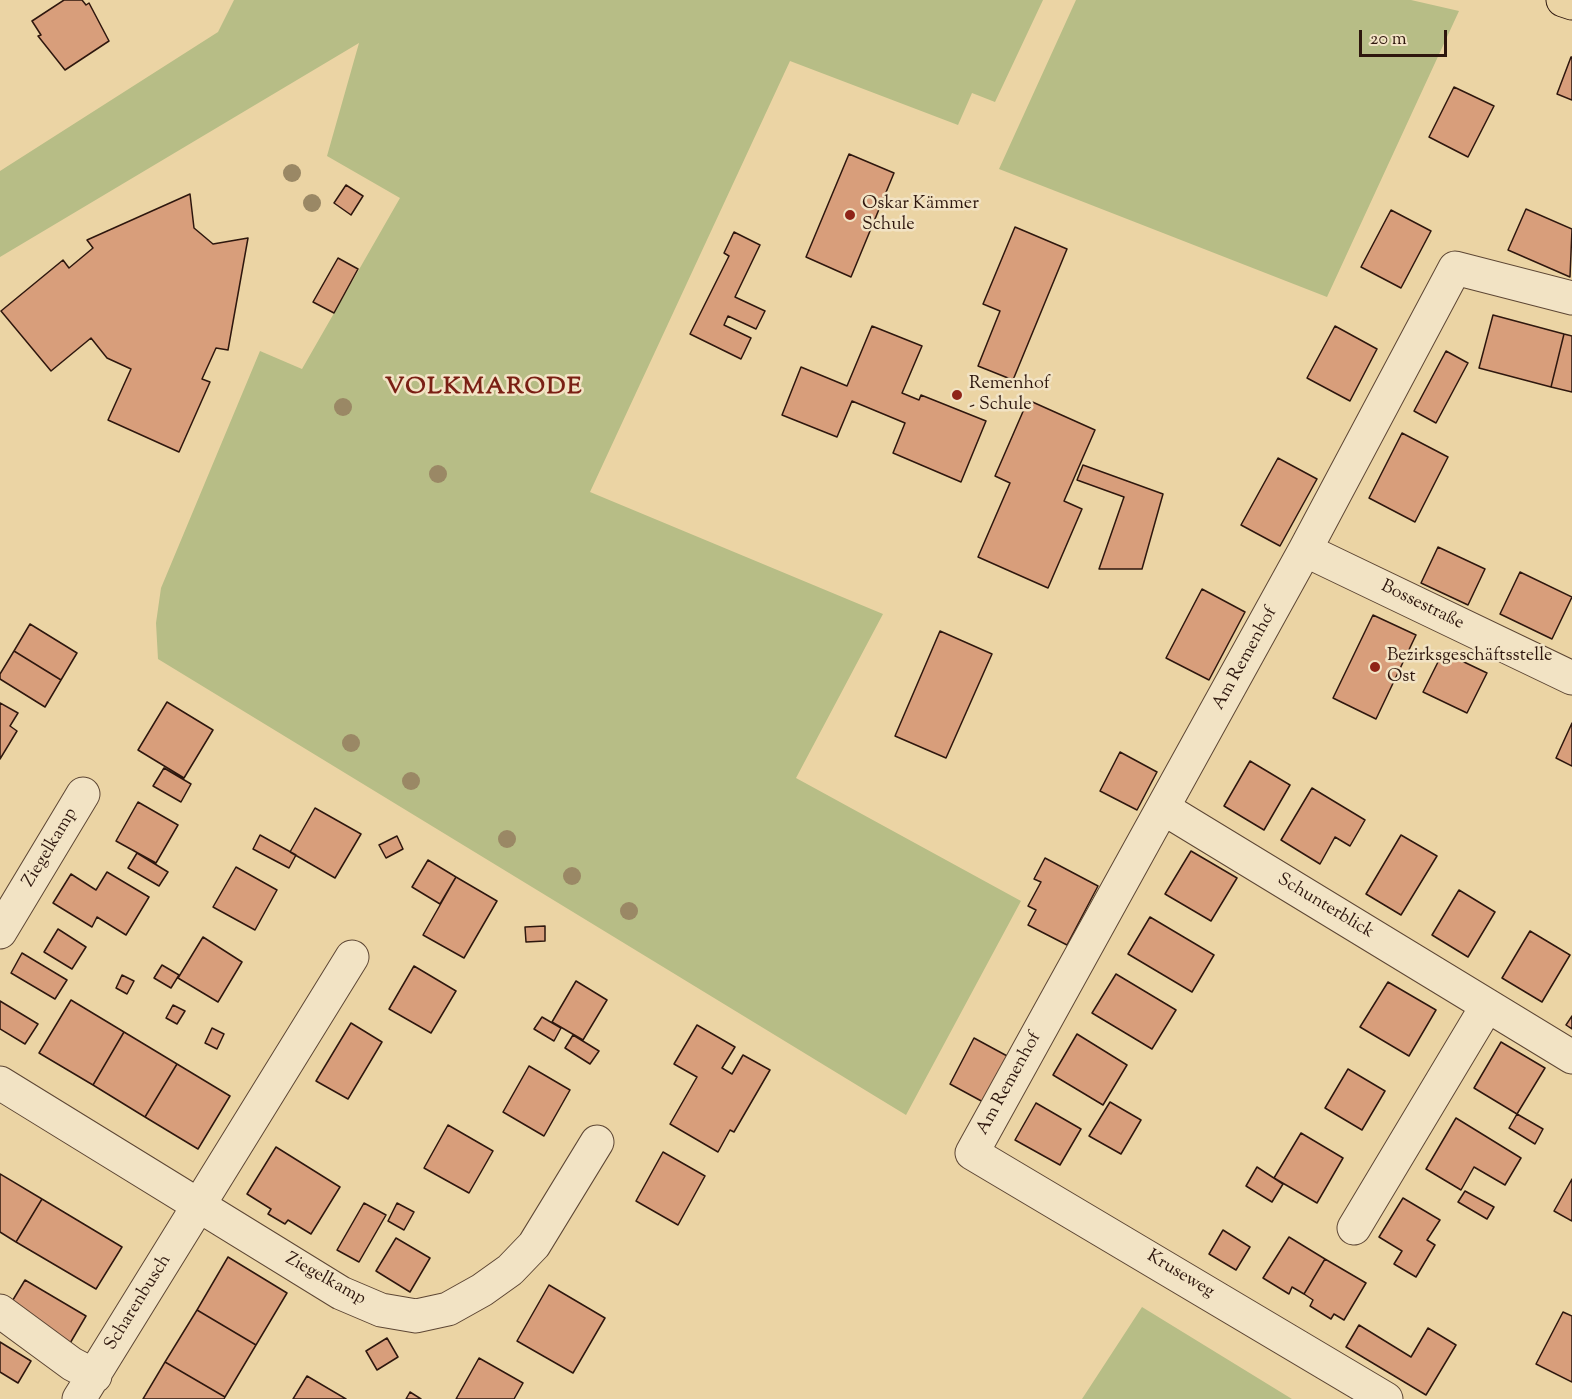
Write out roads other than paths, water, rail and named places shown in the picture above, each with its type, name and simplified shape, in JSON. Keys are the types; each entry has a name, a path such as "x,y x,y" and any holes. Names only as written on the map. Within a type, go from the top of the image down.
{"main road":[{"path":"1563,0 1572,3"}],"street":[{"name":"Am Remenhof","path":"972,1152 1305,550 1455,268 1572,298"},
{"name":"Bossestraße","path":"1305,550 1572,678"},
{"name":"Ziegelkamp","path":"0,932 83,794"},
{"name":"Schunterblick","path":"1163,808 1572,1057"},
{"path":"199,1207 352,957"},
{"path":"1354,1228 1487,1006"},
{"name":"Ziegelkamp","path":"0,1083 341,1293 381,1310 416,1316 448,1309 482,1290 510,1270 534,1245 597,1142"},
{"name":"Kruseweg","path":"972,1152 1386,1399"},
{"name":"Scharenbusch","path":"87,1387 199,1207"},
{"path":"0,1311 72,1364 87,1387"}],"place":[{"name":"Oskar Kämmer Schule","path":"850,215"},
{"name":"Remenhof - Schule","path":"957,395"},
{"name":"Bezirksgeschäftsstelle Ost","path":"1375,667"}],"district":[{"name":"VOLKMARODE","path":"484,389"}]}
